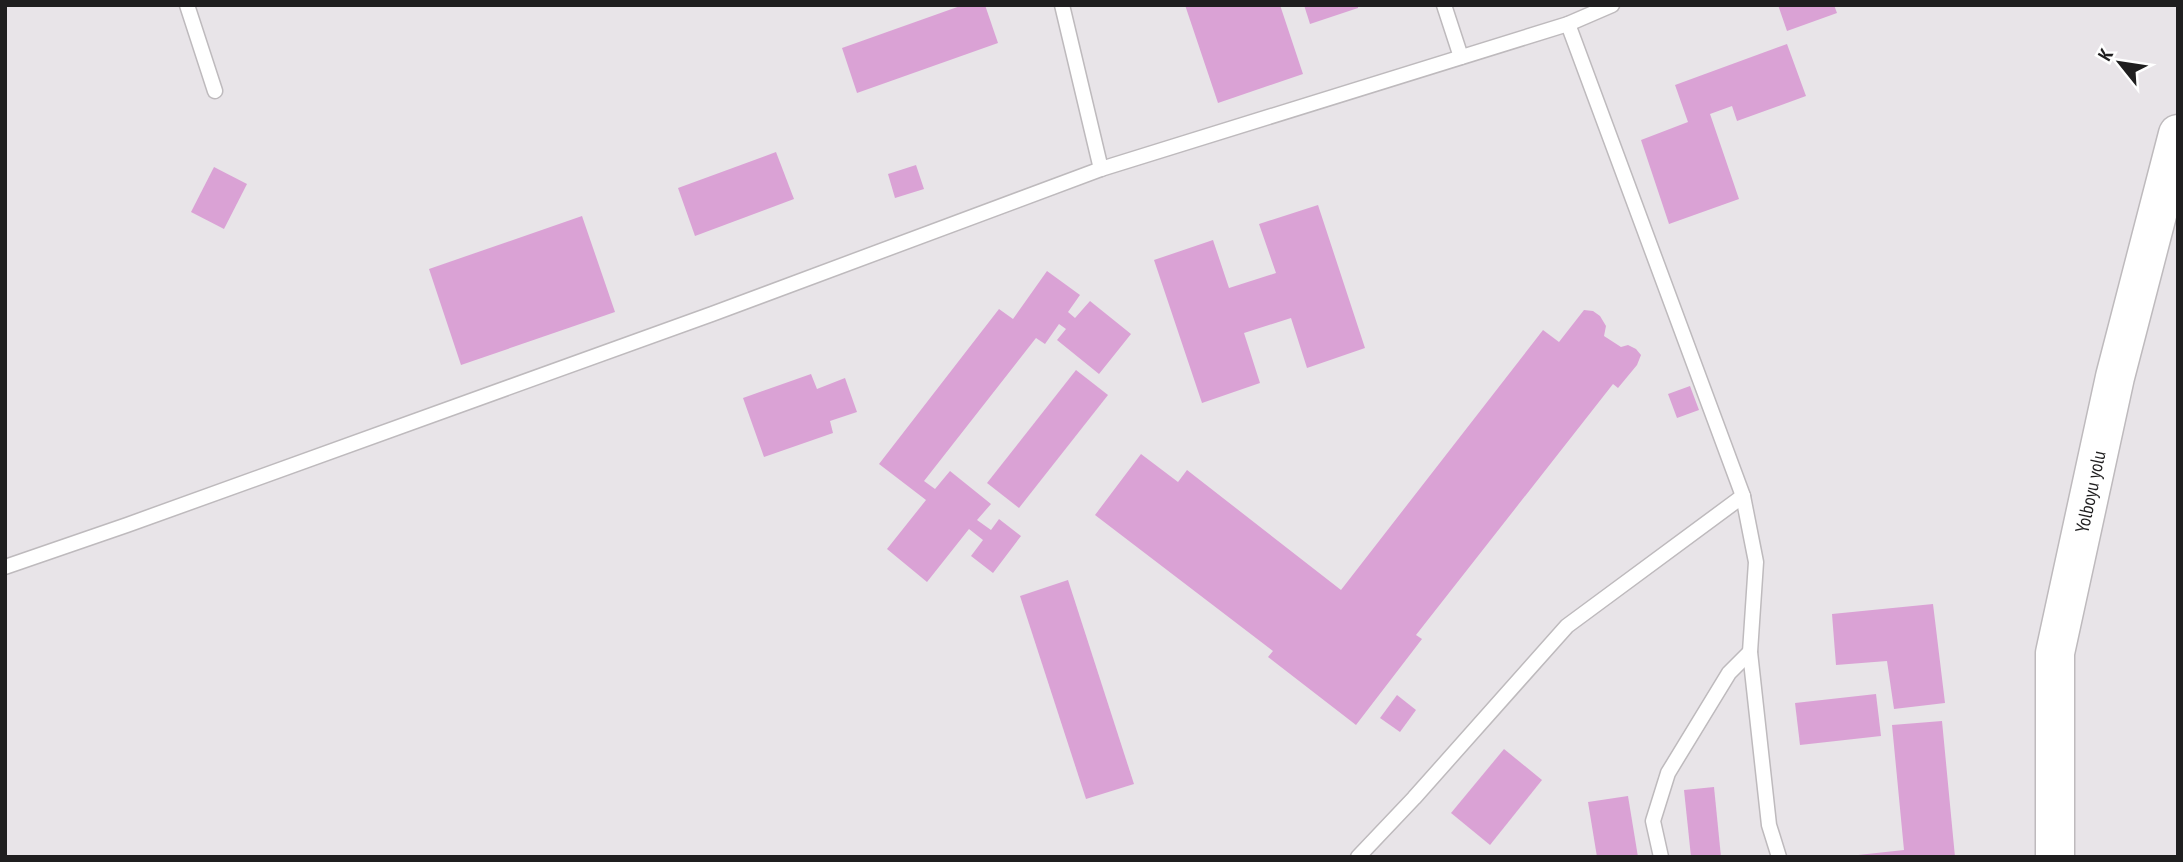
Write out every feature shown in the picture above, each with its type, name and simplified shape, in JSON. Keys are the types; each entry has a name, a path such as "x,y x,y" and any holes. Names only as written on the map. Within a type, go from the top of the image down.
{"main road":[{"name":"Yolboyu yolu","path":"2055,857 2055,653 2115,377 2178,134"}],"lane":[{"path":"187,5 215,92"},
{"path":"1062,5 1101,169"},
{"path":"1444,5 1461,57"},
{"path":"5,568 699,318 1101,169 1568,24 1612,5"},
{"path":"1568,24 1742,496 1756,562 1750,652 1769,825 1779,857"},
{"path":"1358,857 1567,626 1742,496"},
{"path":"1661,857 1653,821 1668,773 1729,673 1750,652"}],"building":[{"path":"963,5 985,5 998,43 857,93 842,48"},
{"path":"1185,5 1280,5 1303,74 1218,103"},
{"path":"1304,5 1358,5 1358,8 1310,24"},
{"path":"1778,5 1834,5 1837,13 1787,31"},
{"path":"1787,44 1806,96 1737,121 1732,106 1710,114 1739,199 1669,224 1641,140 1688,122 1675,85"},
{"path":"776,152 794,199 695,236 678,188"},
{"path":"916,165 924,189 895,198 888,174"},
{"path":"214,167 247,184 224,229 191,212"},
{"path":"1318,205 1365,348 1307,368 1291,318 1244,333 1260,383 1202,403 1154,260 1213,240 1229,288 1276,273 1259,224"},
{"path":"582,216 615,312 461,365 429,269"},
{"path":"1047,271 1080,295 1068,312 1075,318 1090,301 1131,334 1099,374 1057,340 1066,329 1059,324 1045,344 1036,338 924,481 935,489 950,471 991,504 977,520 991,530 999,519 1021,536 993,573 971,556 983,540 969,529 927,582 887,549 926,500 879,464 999,309 1013,319"},
{"path":"1584,310 1593,311 1600,316 1606,326 1604,336 1621,347 1628,345 1636,349 1641,355 1637,365 1618,388 1613,384 1416,635 1422,639 1356,725 1268,657 1273,651 1095,515 1141,454 1178,482 1187,470 1341,590 1543,330 1559,342"},
{"path":"1076,370 1108,395 1019,508 987,483"},
{"path":"811,374 817,389 845,378 857,412 830,421 833,433 764,457 743,398"},
{"path":"1690,386 1699,410 1677,418 1668,394"},
{"path":"1068,580 1134,784 1086,799 1020,596"},
{"path":"1933,604 1945,703 1894,709 1887,661 1836,665 1832,614"},
{"path":"1876,694 1881,736 1800,745 1795,703"},
{"path":"1397,695 1416,710 1400,732 1380,718"},
{"path":"1942,721 1955,857 1858,857 1904,850 1892,725"},
{"path":"1504,749 1542,780 1490,845 1451,813"},
{"path":"1714,787 1721,857 1691,857 1684,790"},
{"path":"1628,796 1638,857 1597,857 1588,802"}]}
